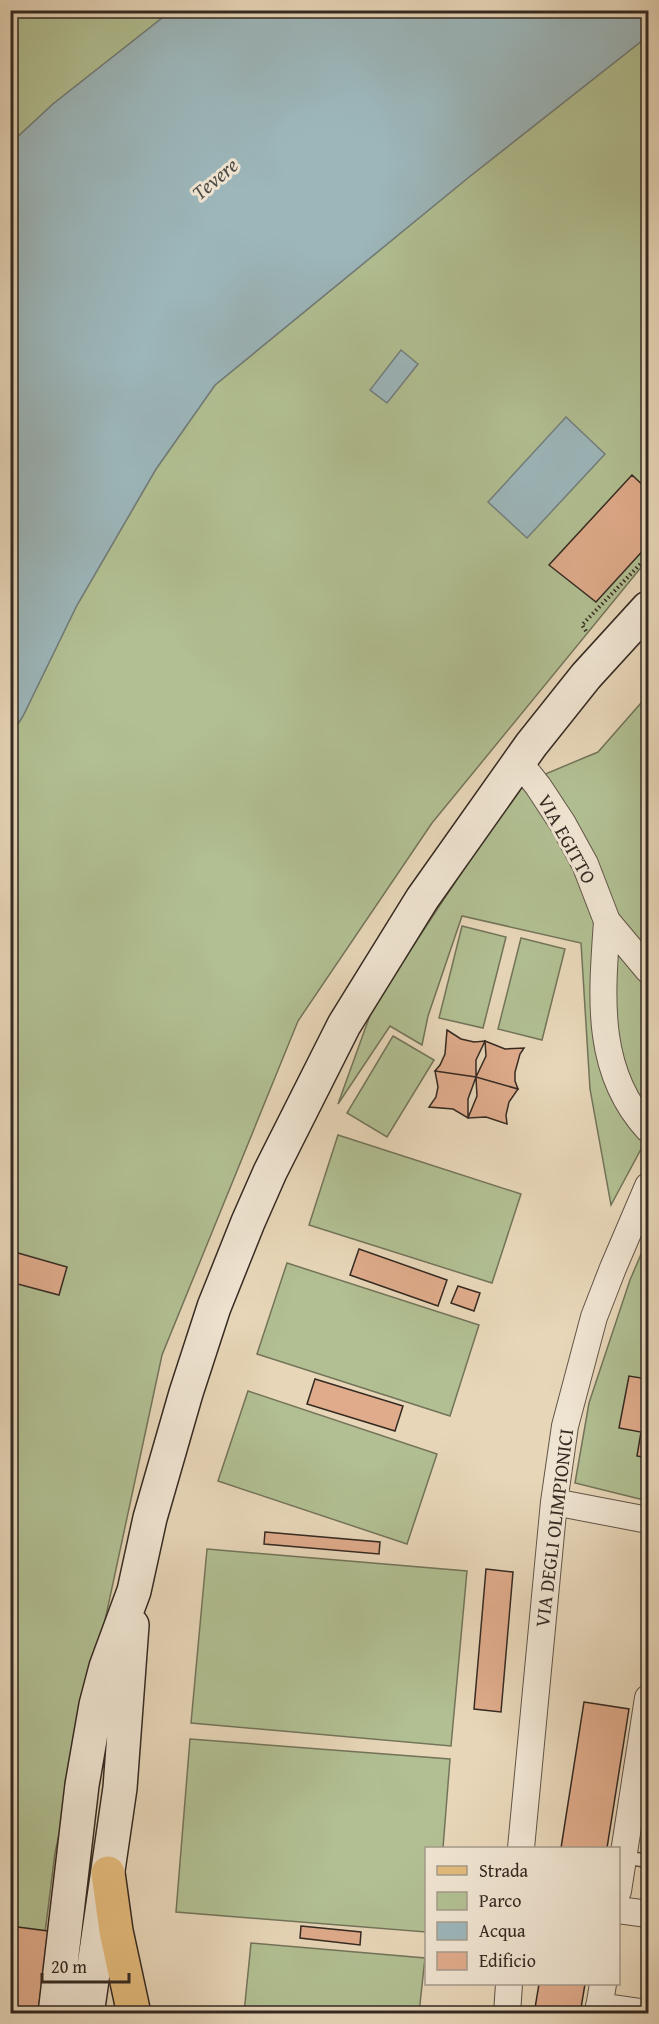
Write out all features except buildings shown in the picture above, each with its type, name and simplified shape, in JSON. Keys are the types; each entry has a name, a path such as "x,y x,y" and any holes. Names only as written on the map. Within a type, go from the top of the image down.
{"main road":[{"path":"55,2013 88,1744 100,1685 134,1591 150,1518 189,1383 214,1308 248,1222 270,1172 344,1025 423,899 518,761 586,676 648,608"},
{"path":"87,2013 120,1788 134,1591"},
{"path":"108,1873 118,1942 134,2013"}],"street":[{"name":"VIA EGITTO","path":"518,761 563,824 585,864 607,921 648,970"},
{"name":"VIA EGITTO","path":"607,921 603,1014 609,1054 621,1091 648,1129"},
{"name":"VIA DEGLI OLIMPIONICI","path":"521,1847 554,1502 565,1426 588,1337 613,1268 648,1186"},
{"path":"554,1502 648,1520"},
{"path":"620,1877 643,1765 648,1698"},
{"path":"620,1910 648,1914"},
{"path":"507,2013 509,1985"},
{"path":"600,2001 648,2013"}],"lane":[{"path":"623,1857 648,1861"}],"path":[{"path":"587,632 582,625 648,556"}],"green space":[{"path":"10,11 171,11 53,104 11,143"},
{"path":"648,36 648,559 432,823 298,1021 162,1355 55,1853 35,2013 11,2014 11,735 23,716 77,605 156,469 215,385 469,177"},
{"path":"648,695 648,1136 611,1205 590,1089 581,943 462,916 428,1016 422,1045 390,1026 338,1104 373,1007 519,785 598,752"},
{"path":"462,926 506,937 483,1028 439,1018"},
{"path":"521,938 565,949 542,1040 498,1029"},
{"path":"393,1036 434,1060 387,1137 347,1113"},
{"path":"338,1135 521,1194 492,1283 309,1225"},
{"path":"648,1238 648,1501 575,1483 589,1403 630,1280"},
{"path":"287,1263 479,1325 450,1416 257,1354"},
{"path":"248,1391 437,1454 407,1544 218,1481"},
{"path":"207,1549 467,1571 451,1746 191,1723"},
{"path":"190,1739 450,1759 443,1847 425,1847 425,1932 176,1912"},
{"path":"251,1943 425,1958 419,2013 244,2013"}],"water":[{"name":"Tevere","path":"171,11 648,11 648,36 469,177 215,385 156,469 77,605 23,716 11,735 11,143 53,104"},
{"path":"401,350 418,364 387,403 370,390"},
{"path":"566,417 605,454 527,538 488,502"}]}
